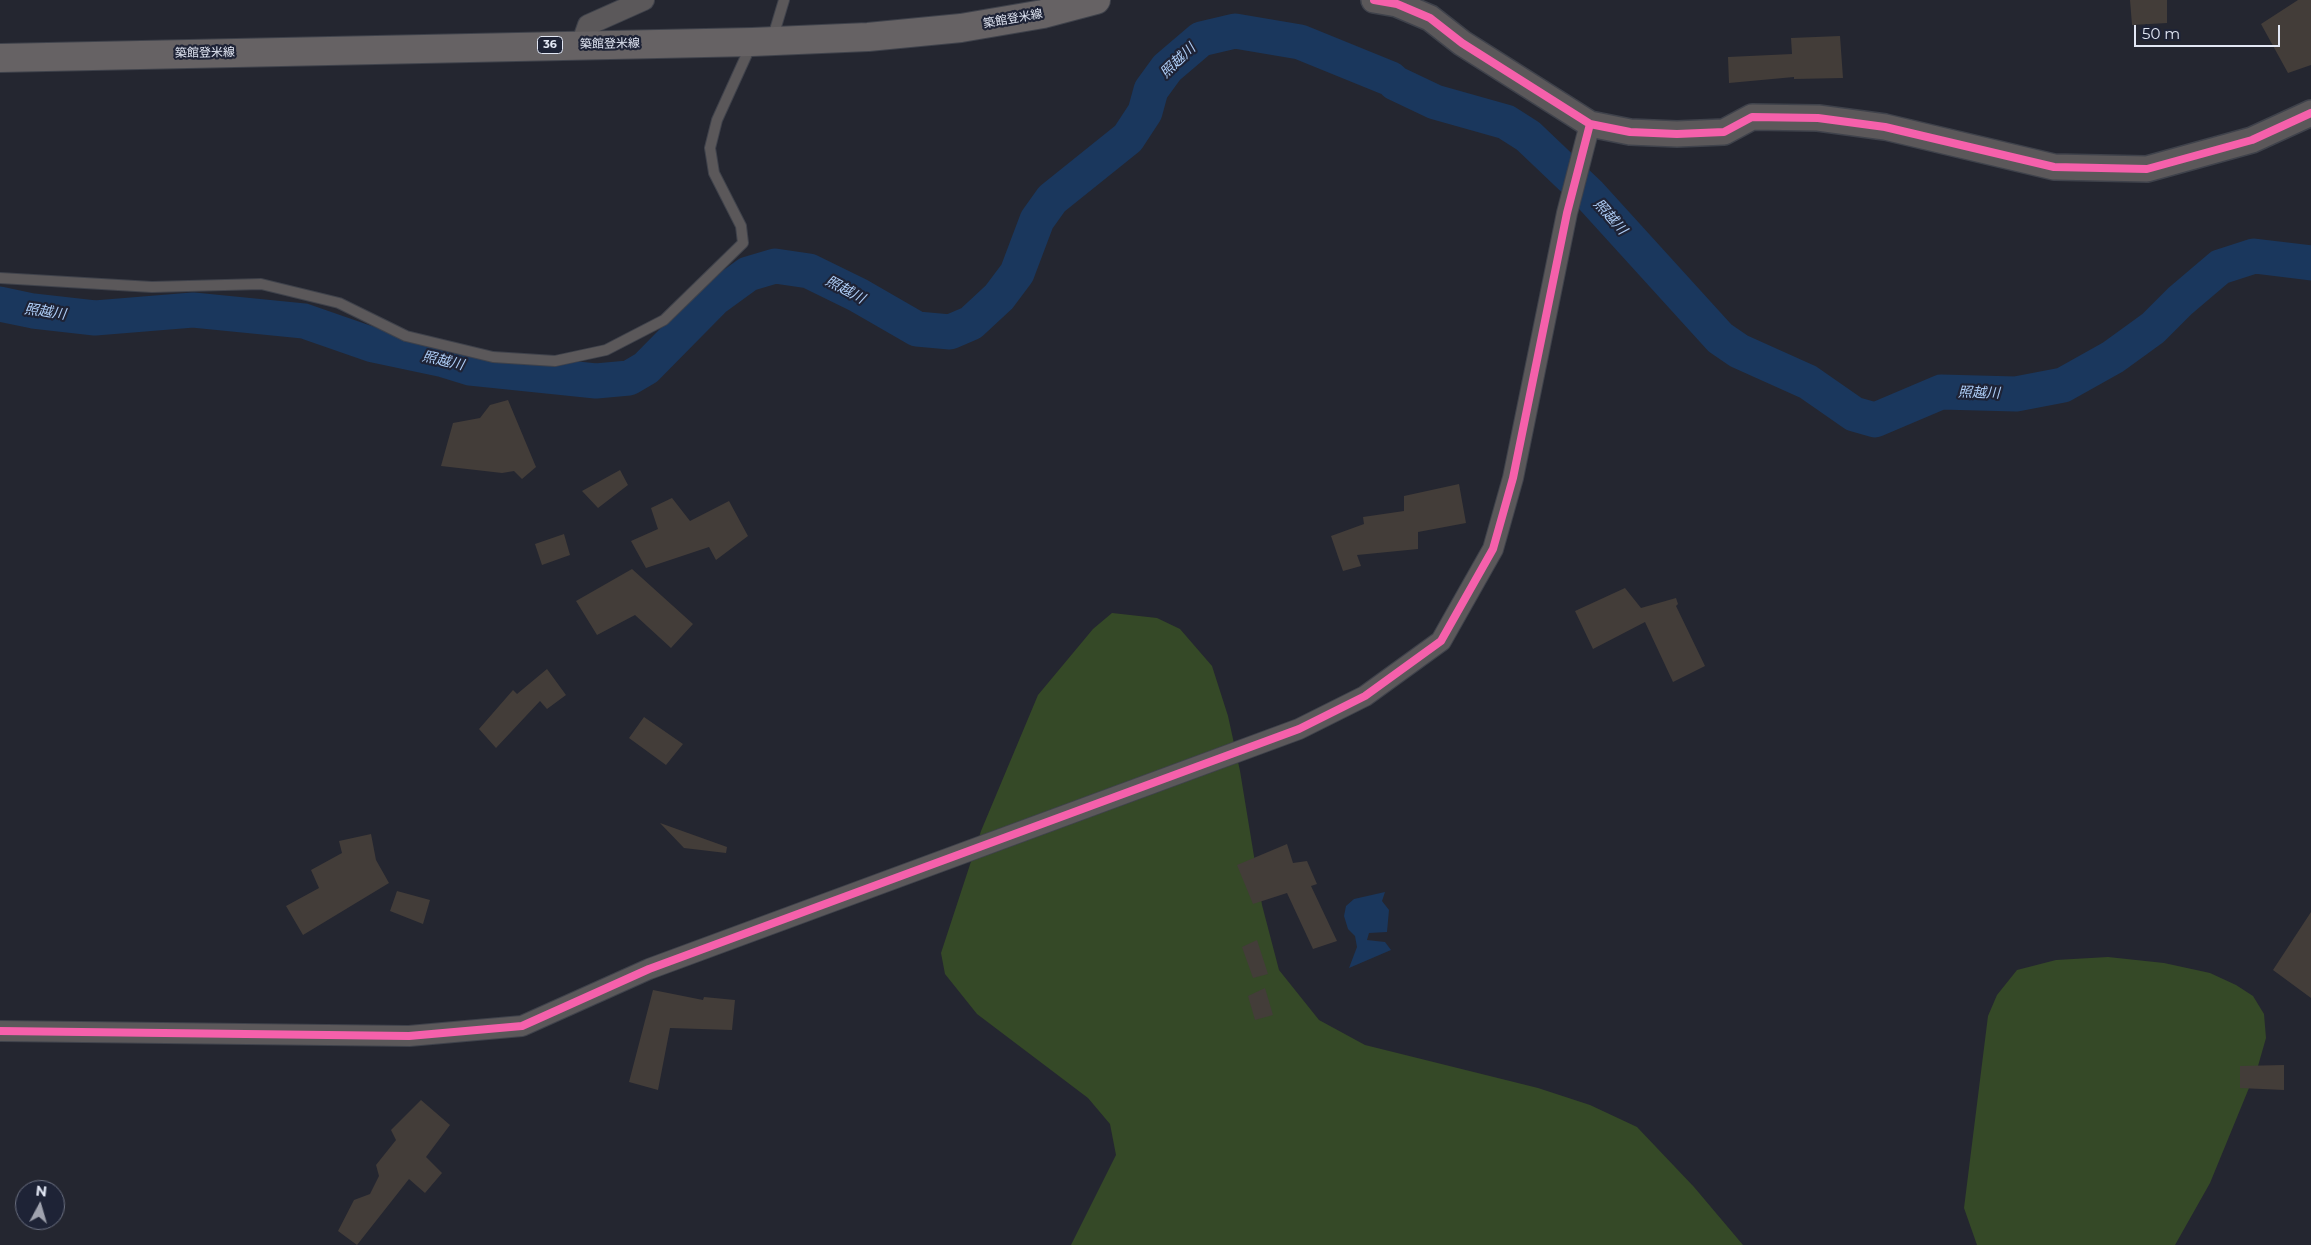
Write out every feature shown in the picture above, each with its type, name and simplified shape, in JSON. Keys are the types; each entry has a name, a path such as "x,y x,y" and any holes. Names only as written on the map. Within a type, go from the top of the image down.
{"main road":[{"name":"築館登米線","path":"0,58 762,42 868,37 960,28 1043,14 1096,0"}],"street":[{"path":"582,45 588,25 644,0"},
{"path":"1374,0 1397,4 1430,18 1462,42 1590,124 1630,132 1677,134 1724,132 1752,117 1818,118 1885,128 2054,167 2147,169 2252,140 2311,114"},
{"path":"0,1031 409,1036 522,1026 649,969 1299,729 1365,696 1441,641 1493,549 1513,478 1567,213 1590,124"}],"lane":[{"path":"0,278 152,287 261,284 339,303 406,336 493,357 555,361 606,350 664,320 743,243 741,226 714,173 710,148 717,120 784,0"}],"green space":[{"path":"1112,613 1157,618 1180,629 1212,666 1228,716 1240,771 1262,905 1279,970 1319,1020 1365,1045 1538,1088 1590,1105 1637,1127 1694,1187 1743,1245 1071,1245 1116,1155 1110,1124 1088,1098 977,1014 945,974 941,953 981,831 1038,695 1093,629"},
{"path":"2108,957 2164,963 2210,973 2236,985 2253,996 2264,1014 2266,1038 2258,1066 2210,1183 2175,1245 1977,1245 1964,1208 1988,1016 1997,995 2017,970 2056,960"}],"water":[{"path":"1385,892 1382,901 1389,910 1387,932 1369,933 1367,940 1385,942 1391,950 1349,968 1357,947 1355,936 1348,929 1344,916 1346,906 1354,899"}],"building":[{"path":"2130,0 2167,0 2167,23 2132,25"},
{"path":"2298,0 2311,0 2311,65 2288,73 2261,24"},
{"path":"1840,36 1843,78 1794,79 1794,77 1729,83 1728,57 1792,54 1791,38"},
{"path":"508,400 536,467 522,479 514,471 502,473 441,466 453,423 480,418 490,405"},
{"path":"620,470 628,485 598,508 582,491"},
{"path":"1459,484 1466,523 1418,532 1418,549 1357,555 1361,566 1343,571 1331,536 1364,524 1363,517 1404,511 1404,496"},
{"path":"672,498 690,521 729,501 748,536 716,560 709,547 646,568 631,541 658,529 651,508"},
{"path":"564,534 570,555 542,565 535,544"},
{"path":"632,569 693,624 671,648 635,615 597,635 576,601"},
{"path":"1625,588 1641,608 1676,598 1678,604 1676,606 1705,666 1673,682 1645,622 1593,649 1575,611"},
{"path":"547,669 566,695 547,709 540,701 496,748 479,729 513,690 517,694"},
{"path":"644,717 683,744 666,765 629,738"},
{"path":"660,823 727,847 726,853 684,848"},
{"path":"371,834 376,860 389,883 303,935 286,906 319,888 311,870 342,853 339,841"},
{"path":"1287,844 1293,863 1307,861 1317,884 1311,886 1337,941 1313,949 1287,893 1253,904 1237,865"},
{"path":"397,891 430,900 423,924 390,911"},
{"path":"2311,912 2311,998 2273,970"},
{"path":"1257,940 1268,974 1253,978 1242,947"},
{"path":"1265,988 1273,1015 1255,1020 1248,996"},
{"path":"653,990 703,1000 704,997 735,1000 732,1030 670,1028 658,1090 629,1082"},
{"path":"2284,1065 2284,1090 2240,1088 2240,1066"},
{"path":"421,1100 450,1125 426,1157 442,1173 425,1193 409,1179 357,1245 338,1231 354,1200 370,1194 379,1176 376,1165 396,1140 391,1130"}],"waterway":[{"name":"照越川","path":"0,304 33,311 95,318 193,310 304,321 373,345 444,360 470,368 596,381 629,378 646,368 715,298 748,274 775,266 809,271 858,295 917,329 950,332 971,323 999,297 1017,273 1037,220 1052,199 1128,138 1145,112 1151,90 1167,68 1201,39 1235,31 1300,42 1391,79 1395,83 1435,102 1506,122 1528,136 1590,195 1720,338 1739,351 1808,382 1854,414 1875,420 1941,392 2016,394 2063,385 2113,357 2153,328 2180,301 2220,267 2254,256 2311,263"}],"cycle path":[{"path":"1374,0 1397,4 1430,18 1462,43 1590,124 1630,132 1677,134 1724,132 1752,117 1818,118 1885,127 2054,167 2147,169 2252,140 2311,113"},
{"path":"0,1031 409,1036 522,1026 649,969 1299,729 1365,696 1441,641 1493,549 1513,478 1567,213 1590,124"}]}
